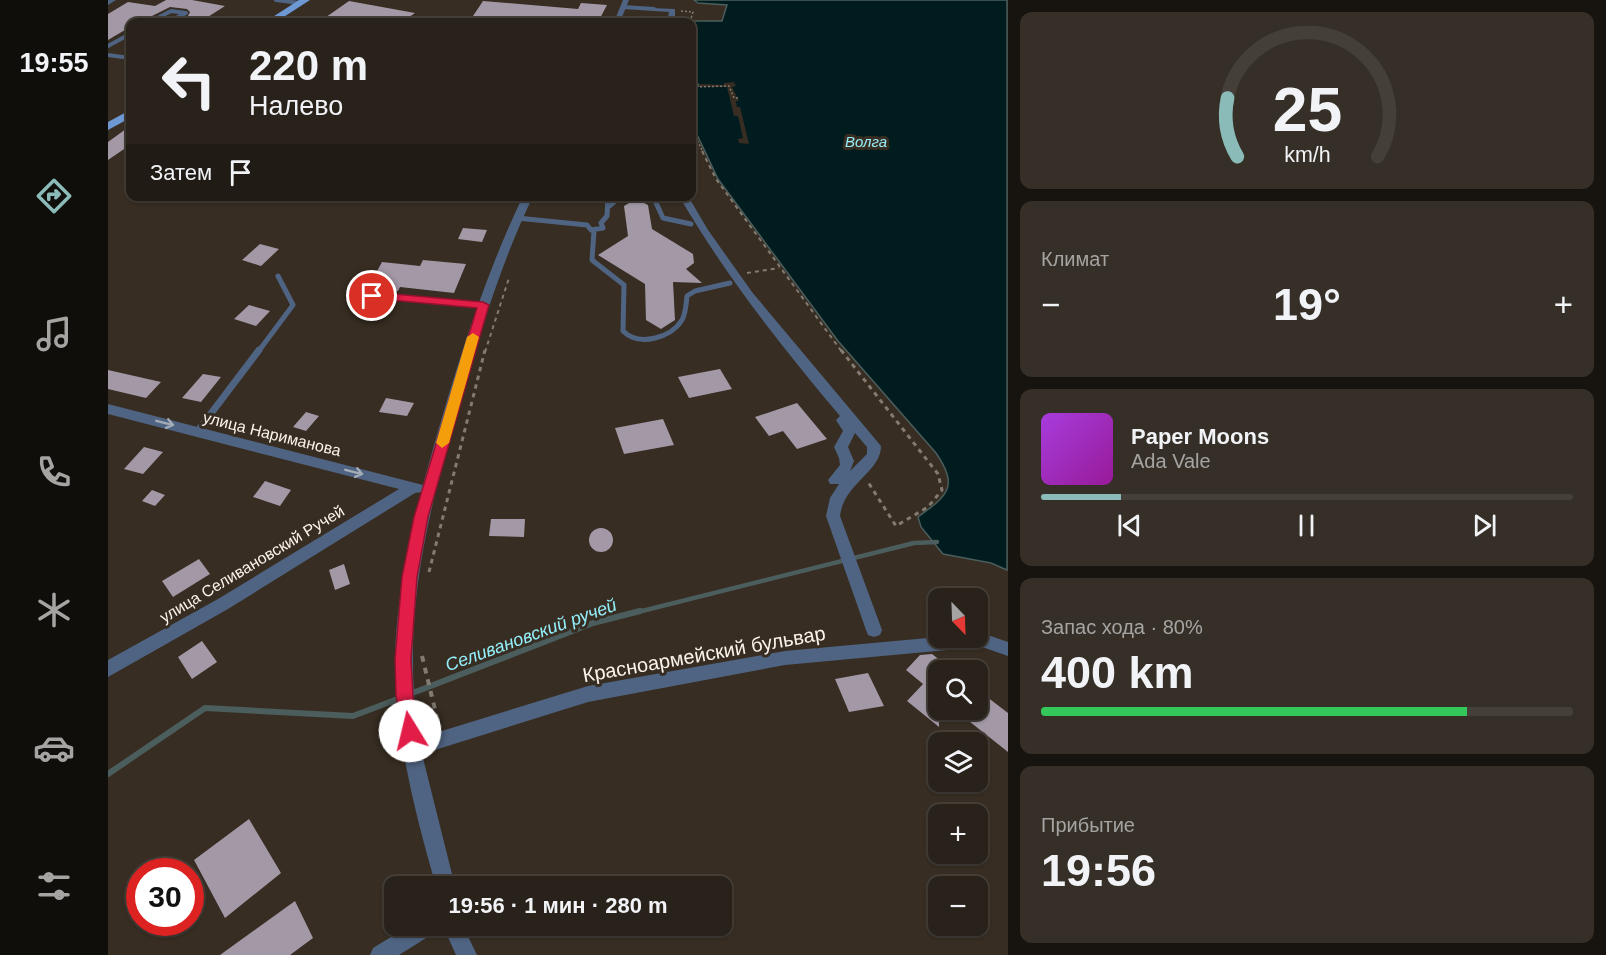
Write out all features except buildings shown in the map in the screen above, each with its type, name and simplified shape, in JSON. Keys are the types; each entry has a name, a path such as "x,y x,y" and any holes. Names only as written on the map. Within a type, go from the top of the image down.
{"main road":[{"path":"280,18 302,2"},
{"path":"108,127 126,116"}],"street":[{"path":"108,3 113,0"},
{"path":"672,18 675,1"},
{"path":"618,18 624,4"},
{"path":"654,9 674,10"},
{"path":"108,55 126,57"},
{"path":"443,876 413,748 405,696 403,659 410,577 429,491 483,305 495,269 526,201"},
{"path":"679,201 691,224 732,279 850,430 842,447 849,462 848,467 835,480"},
{"path":"686,201 732,279 874,446 874,455 840,491 833,505 838,529 874,630"},
{"name":"улица Нариманова","path":"108,409 429,491"},
{"name":"улица Селивановский Ручей","path":"108,669 223,604 413,487"},
{"name":"Красноармейский бульвар","path":"413,748 588,694 785,658 969,640 985,641 1008,650"},
{"path":"380,955 411,936"},
{"path":"458,936 467,955"}],"lane":[{"path":"276,0 302,2"},
{"path":"624,4 654,9"},
{"path":"157,18 171,10 186,13 176,18"},
{"path":"108,46 126,36"},
{"path":"601,223 607,216 608,201"},
{"path":"608,207 615,201"},
{"path":"655,201 663,218 691,224"},
{"path":"517,218 587,225 594,231"},
{"path":"587,225 594,221 601,223"},
{"path":"594,231 603,228 601,223"},
{"path":"594,231 592,260 624,285 623,331 633,339 650,339 674,327 685,313 687,296 695,291 732,279"},
{"path":"197,432 293,305 278,276"},
{"path":"372,296 483,305"}],"path":[{"path":"691,18 693,12"},
{"path":"696,87 729,86 734,98 738,98"},
{"path":"696,138 716,179 866,385 938,474 943,485 941,494 896,526 860,470"},
{"path":"732,279 780,267"},
{"path":"427,582 486,348 512,271"},
{"path":"421,651 443,739"}],"water":[{"name":"Волга","path":"694,0 1007,0 1007,570 991,563 943,554 921,527 918,517 937,502 947,490 947,474 936,453 838,341 718,179 696,132 696,87 699,86 696,84 696,21 722,21 727,5 698,3"}],"pier":[{"path":"734,82 736,86 732,87 739,101 736,101 737,107 740,107 749,144 739,143 738,139 743,138 738,116 734,116 727,87 699,87 699,84 724,85 724,83"}],"waterway":[{"name":"Селивановский ручей","path":"634,613 914,543 937,542"},
{"name":"Селивановский ручей","path":"410,694 593,623 640,611"},
{"name":"Селивановский ручей","path":"108,774 205,708 353,716 403,697"}],"slow traffic":[{"path":"442,443 473,337"}],"route":[{"path":"372,296 483,305 421,517 410,577 403,659 410,731"}]}
